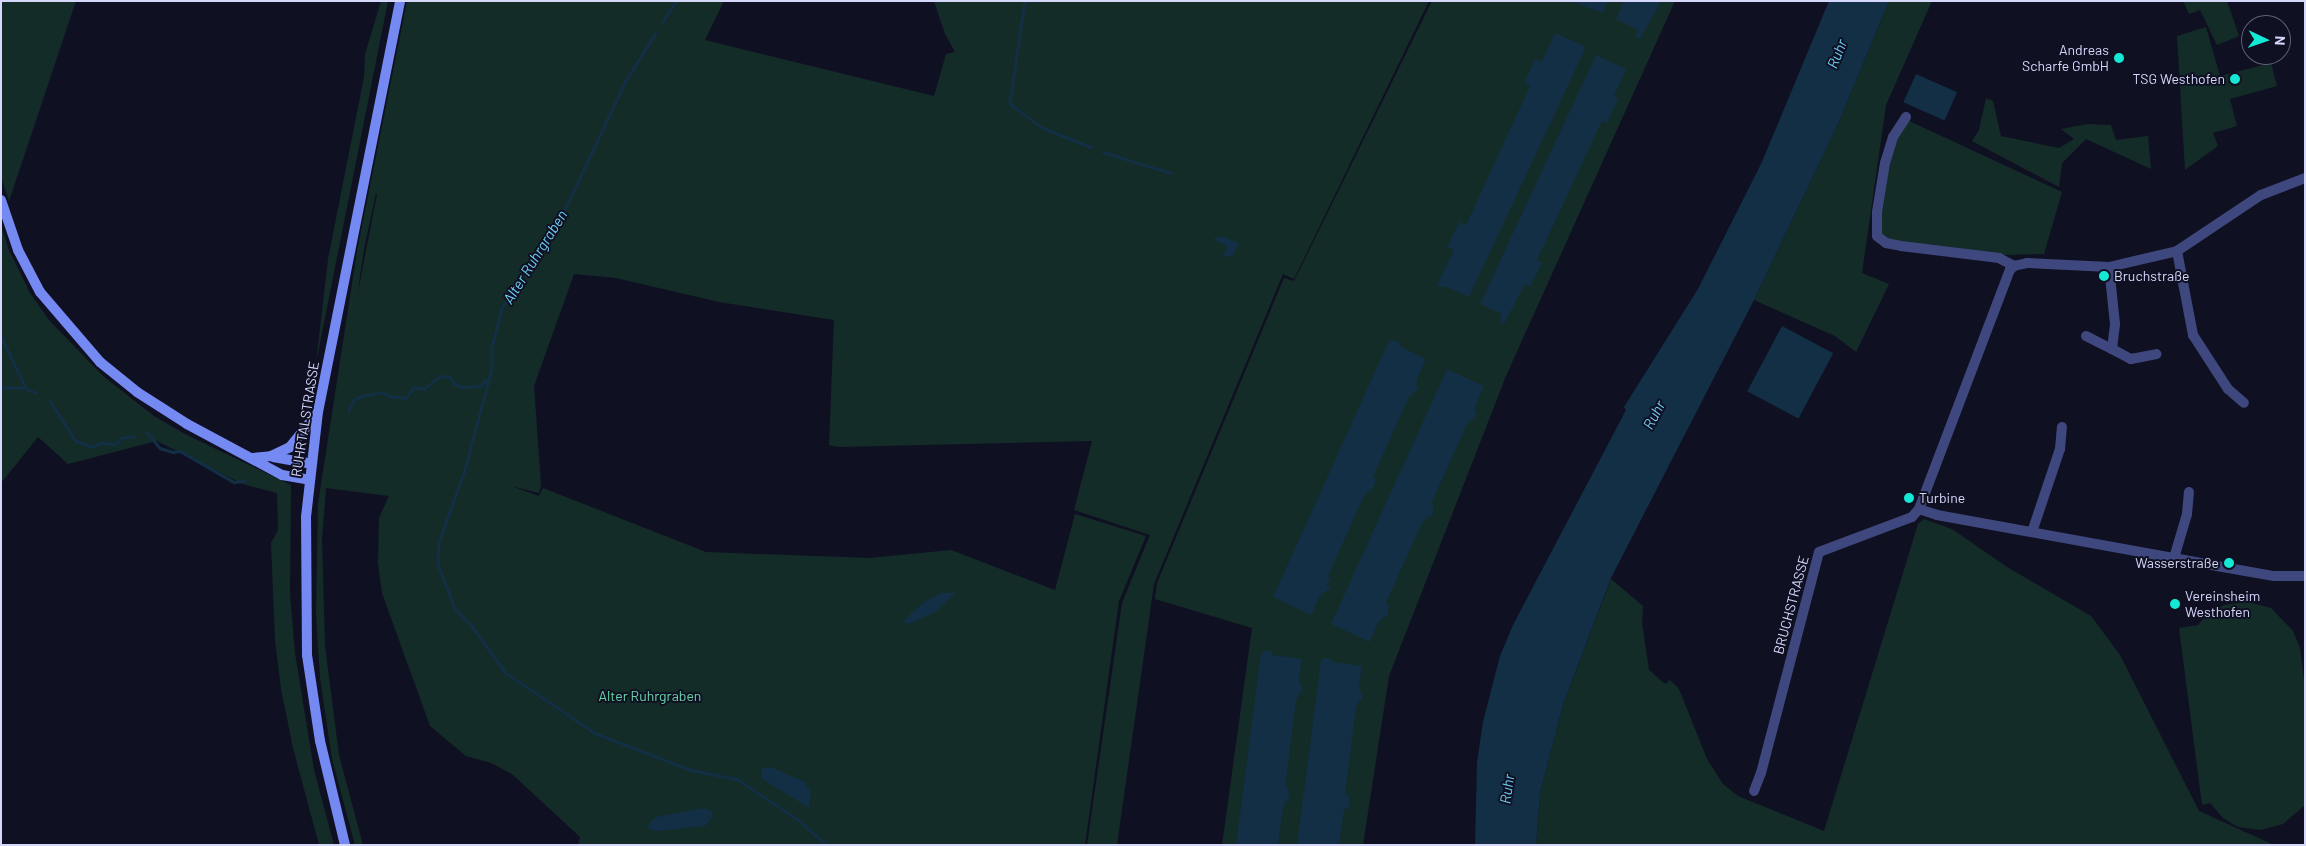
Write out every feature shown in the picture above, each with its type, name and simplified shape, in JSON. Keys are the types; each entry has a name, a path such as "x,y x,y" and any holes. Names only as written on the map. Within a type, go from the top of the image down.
{"main road":[{"name":"RUHRTALSTRASSE","path":"345,845 320,741 307,654 304,543 309,480 318,412 400,1"},
{"path":"1,200 27,270 40,292 76,337 117,377 158,406 282,475 309,480"},
{"path":"270,456 301,437 318,412"},
{"path":"253,458 270,456 311,464"}],"street":[{"path":"1906,117 1893,137 1885,163 1876,225 1877,236 1886,243 1999,258 2014,266 2027,263 2109,267 2177,250 2261,195 2305,178"},
{"path":"2177,250 2193,335 2228,389 2244,403"},
{"path":"2014,266 2006,278 1919,509 2032,532 2274,576 2305,576"},
{"path":"2109,267 2115,324 2112,349"},
{"path":"2086,336 2131,359 2157,354"},
{"path":"2032,532 2060,449 2062,426"},
{"path":"2174,558 2187,514 2190,492"},
{"name":"BRUCHSTRASSE","path":"1754,791 1762,773 1819,552 1912,517 1919,509"}],"green space":[{"path":"1,1 76,1 9,201 1,177"},
{"path":"381,1 388,1 316,363 328,259 364,77 365,54"},
{"path":"407,1 724,1 705,40 934,96 946,54 955,52 945,34 934,1 1429,1 1294,279 1283,274 1154,584 1117,845 1087,845 1122,603 1150,535 1074,510 1092,441 839,447 829,445 834,320 719,302 616,278 574,274 534,386 541,485 539,493 511,486 539,496 543,488 706,552 869,558 951,550 1055,590 1075,514 1146,536 1119,601 1085,845 578,845 580,837 512,774 491,763 466,756 430,726 382,593 378,563 379,518 389,496 326,488 322,539 325,646 339,755 363,845 355,845 332,759 320,678 316,615 318,504 357,251","holes":["377,194 357,297 364,249"]},
{"path":"1432,1 1675,1 1506,376 1389,676 1363,845 1222,845 1252,628 1155,599 1157,583 1284,278 1294,281"},
{"path":"1889,1 1932,1 1886,105 1862,273 1889,284 1856,352 1835,336 1754,300 1839,122"},
{"path":"2183,1 2227,1 2239,36 2217,45 2200,10 2189,14"},
{"path":"2206,27 2220,76 2263,65 2272,65 2277,86 2230,99 2237,126 2213,133 2218,146 2185,170 2177,36"},
{"path":"1986,98 1993,101 2001,136 2059,148 2074,139 2061,129 2088,124 2111,125 2116,140 2148,136 2151,169 2086,139 2062,163 2059,187 1972,141 1979,130"},
{"path":"1907,120 2062,192 2044,254 2001,255 1896,243 1882,237 1879,220 1892,151"},
{"path":"1,225 9,250 30,293 49,320 103,376 154,416 185,434 291,485 290,594 295,653 314,770 334,845 319,845 293,748 281,689 275,640 271,543 278,530 277,493 243,484 157,441 68,464 38,437 1,483"},
{"path":"1924,519 1952,529 2007,567 2091,616 2120,655 2199,811 2274,845 1536,845 1540,793 1563,705 1611,579 1643,606 1642,623 1649,670 1665,684 1670,680 1679,689 1707,759 1723,784 1738,796 1824,831 1918,524"},
{"path":"2248,602 2271,608 2293,631 2300,648 2305,689 2305,805 2283,824 2260,830 2238,827 2223,818 2210,803 2202,805 2179,628 2198,625 2209,613 2224,605"}],"water":[{"path":"1571,1 1608,1 1603,13"},
{"path":"1624,1 1661,1 1640,39 1635,37 1638,30 1616,19"},
{"name":"Ruhr","path":"1829,1 1889,1 1839,122 1754,300 1611,578 1563,705 1540,793 1536,845 1475,845 1477,762 1483,722 1500,656 1513,625 1626,410 1624,407 1698,289 1762,162"},
{"path":"1555,33 1586,47 1469,297 1444,286 1443,288 1437,285 1454,250 1447,247 1459,222 1466,225 1530,86 1524,83 1535,59 1542,62"},
{"path":"1596,55 1626,69 1614,96 1618,99 1607,123 1602,121 1537,260 1542,263 1530,287 1525,284 1504,324 1499,321 1502,314 1480,304"},
{"path":"1916,74 1957,92 1945,121 1903,102"},
{"path":"1221,236 1239,243 1233,256 1223,257 1227,246 1213,239"},
{"path":"1782,326 1833,353 1798,419 1747,391"},
{"path":"1394,340 1400,343 1399,346 1426,359 1418,377 1416,386 1419,388 1409,397 1373,477 1376,478 1374,487 1364,496 1328,576 1331,578 1327,585 1331,587 1320,596 1311,615 1273,597 1389,341"},
{"path":"1447,369 1484,386 1476,405 1475,413 1478,415 1467,424 1431,504 1434,505 1433,514 1422,523 1386,603 1389,605 1387,617 1384,616 1378,623 1370,642 1331,624"},
{"path":"941,593 956,593 935,612 910,624 902,622 923,603"},
{"path":"1272,651 1272,655 1302,659 1299,679 1303,692 1300,692 1296,700 1285,787 1288,787 1289,801 1285,801 1283,808 1278,845 1236,845 1261,653"},
{"path":"1325,658 1332,659 1332,662 1362,666 1359,686 1363,700 1360,700 1356,707 1345,794 1349,795 1349,809 1345,808 1339,845 1297,845 1321,660"},
{"path":"771,767 805,782 811,793 809,808 761,778 762,768"},
{"path":"703,808 711,810 713,816 705,826 657,831 649,829 648,825 656,817"}],"waterway":[{"name":"Alter Ruhrgraben","path":"662,23 676,1"},
{"path":"1025,1 1010,104 1043,128 1091,147"},
{"name":"Alter Ruhrgraben","path":"656,33 626,81 563,214 502,309 492,348 492,369 465,470 439,543 438,564 455,609 472,626 506,673 595,733 691,770 737,779 797,819 827,845"},
{"path":"1103,152 1171,173"},
{"path":"1,336 26,388"},
{"path":"348,411 354,399 383,392 389,396 406,398 414,387 424,389 440,376 450,377 455,384 462,387 480,386 486,380"},
{"path":"1,387 26,388 36,393"},
{"path":"50,401 76,441 93,447 100,443 116,444 121,438 135,436"},
{"path":"147,432 160,448 173,452 180,451 234,482 245,481"}],"place":[{"name":"Andreas Scharfe GmbH","path":"2119,58"},
{"name":"TSG Westhofen","path":"2235,79"},
{"name":"Bruchstraße","path":"2104,276"},
{"name":"Turbine","path":"1909,498"},
{"name":"Wasserstraße","path":"2229,563"},
{"name":"Vereinsheim Westhofen","path":"2175,604"}]}
